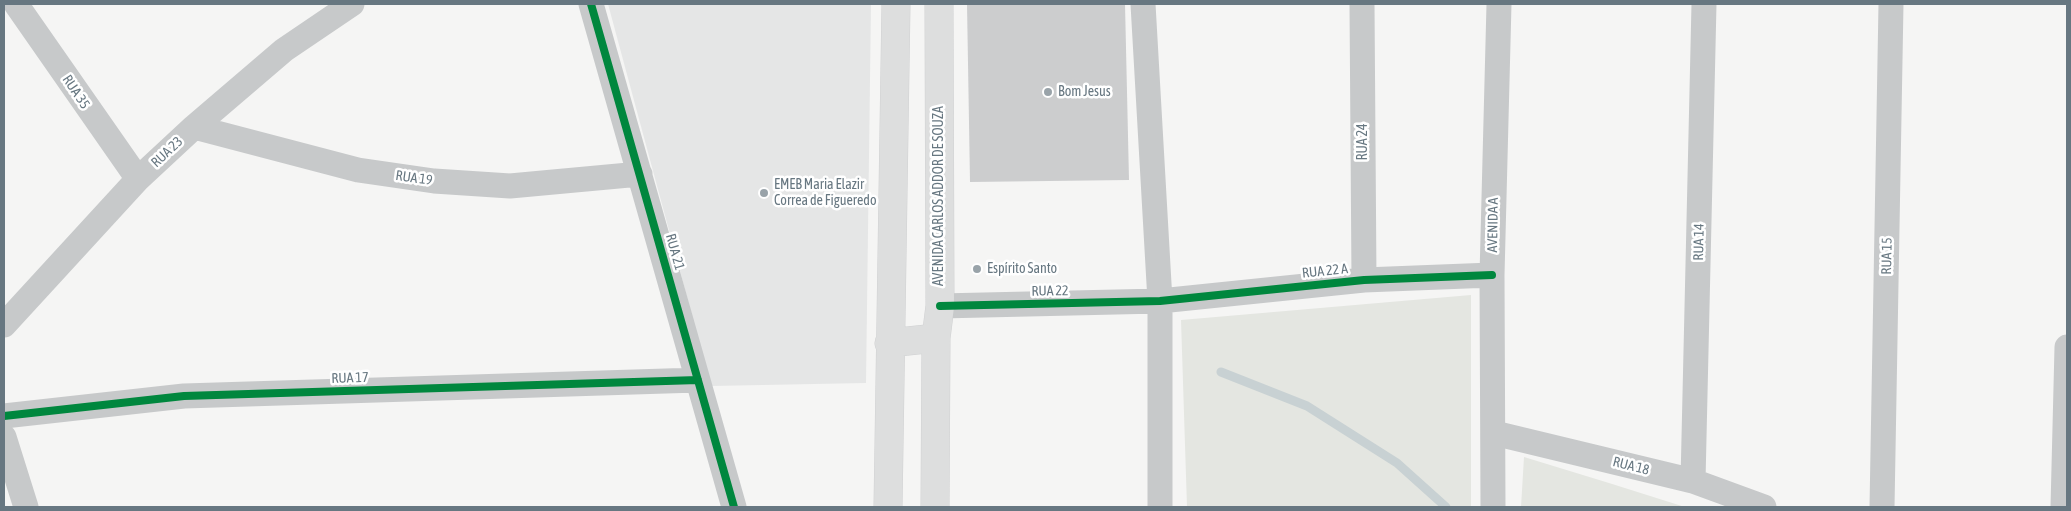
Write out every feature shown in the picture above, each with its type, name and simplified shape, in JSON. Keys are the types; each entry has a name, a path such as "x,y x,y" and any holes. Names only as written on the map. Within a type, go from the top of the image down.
{"street":[{"name":"RUA 35","path":"16,4 138,179"},
{"name":"RUA 23","path":"4,325 138,179 194,127 284,50 352,4"},
{"name":"RUA 21","path":"591,4 734,507"},
{"path":"888,507 889,342 896,4"},
{"name":"AVENIDA CARLOS ADDOR DE SOUZA","path":"936,507 936,338 940,306 939,4"},
{"path":"1144,4 1160,301 1160,507"},
{"name":"RUA 24","path":"1362,4 1364,280"},
{"name":"AVENIDA A","path":"1493,507 1492,275 1498,4"},
{"name":"RUA 14","path":"1693,481 1704,4"},
{"name":"RUA 15","path":"1882,507 1891,4"},
{"name":"RUA 19","path":"194,127 358,170 434,181 510,186 640,174"},
{"name":"RUA 22 A","path":"1160,301 1364,280 1492,275"},
{"name":"RUA 22","path":"940,306 1160,301"},
{"path":"889,342 936,338"},
{"path":"2063,507 2067,347"},
{"name":"RUA 17","path":"4,416 184,396 698,380"},
{"name":"RUA 18","path":"1494,433 1693,481 1764,507"},
{"path":"4,437 26,507"}],"shaded area":[{"name":"EMEB Maria Elazir Correa de Figueredo","path":"608,4 871,4 866,383 711,386"},
{"path":"1471,295 1471,507 1187,507 1181,320"},
{"path":"1524,457 1609,483 1685,507 1521,507"}],"building":[{"name":"Bom Jesus","path":"967,4 1125,4 1129,180 970,182"}],"waterway":[{"path":"1221,372 1307,406 1397,463 1446,507"}],"cycle path":[{"path":"591,4 734,507"},
{"path":"940,306 1160,301 1364,280 1492,275"},
{"path":"4,416 184,396 698,380"}],"place":[{"name":"Bom Jesus","path":"1048,92"},
{"name":"EMEB Maria Elazir Correa de Figueredo","path":"764,193"},
{"name":"Espírito Santo","path":"977,269"}]}
